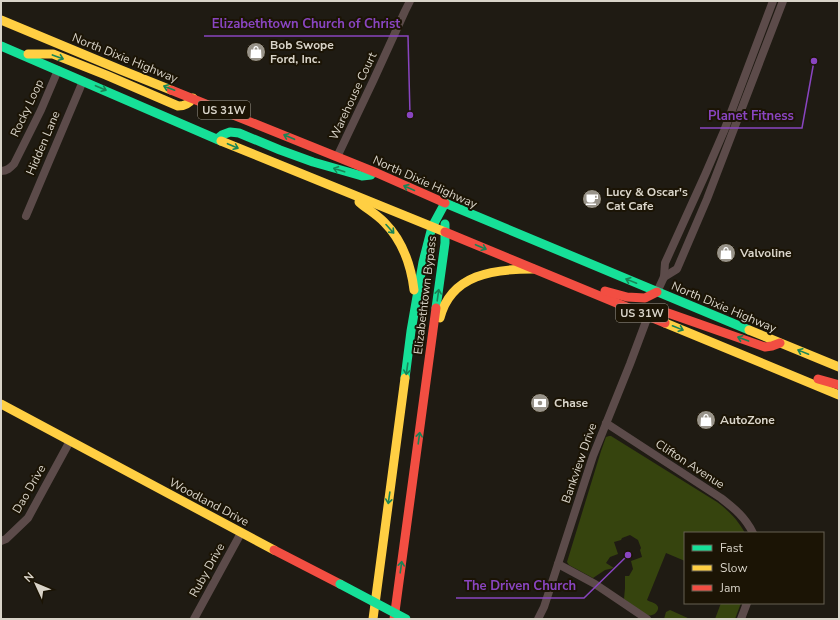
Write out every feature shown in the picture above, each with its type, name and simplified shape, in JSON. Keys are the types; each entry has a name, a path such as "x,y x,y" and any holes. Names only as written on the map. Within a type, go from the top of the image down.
{"main road":[{"name":"North Dixie Highway","path":"1,20 86,56 377,173 445,203 839,367"},
{"path":"1,29 86,56"},
{"name":"US 31W","path":"1,46 217,139 839,395"},
{"path":"20,54 53,54 178,106 182,107 187,105 193,98"},
{"path":"217,139 230,132 239,133 280,150 346,172 362,176 377,173"},
{"path":"350,194 394,233 409,261 413,277 414,294 412,331"},
{"name":"Elizabethtown Bypass","path":"373,619 412,331 423,262 432,227 445,203"},
{"name":"Elizabethtown Bypass","path":"394,619 445,243 445,203"},
{"path":"431,347 444,306 451,295 460,285 487,272 504,269 541,270 553,268 606,292 627,297 645,298 657,292"},
{"path":"648,316 658,316 668,313 765,347 780,343"},
{"path":"741,354 752,351 818,379 839,385"},
{"name":"Woodland Drive","path":"1,404 284,556 406,619"}],"street":[{"name":"Warehouse Court","path":"337,157 410,1"},
{"path":"657,292 664,278 665,263 724,131 773,1"},
{"path":"664,278 677,269 704,206 783,1"},
{"name":"Rocky Loop","path":"1,171 10,168 14,164 41,110 58,70"},
{"name":"Hidden Lane","path":"26,216 83,80"},
{"name":"Bankview Drive","path":"538,619 544,607 593,456 648,316"},
{"name":"Clifton Avenue","path":"606,423 721,498 742,516 747,522 752,532"},
{"name":"Dao Drive","path":"1,541 6,539 28,518 70,441"},
{"name":"Ruby Drive","path":"194,619 241,533"},
{"path":"558,564 595,584 647,619"},
{"path":"741,619 747,604"}],"green space":[{"path":"611,436 717,502 733,516 744,532 684,532 684,561 666,553 647,600 658,607 653,615 648,615 624,599 625,576 629,576 633,569 631,561 642,557 638,540 630,535 614,542 618,554 610,557 606,563 614,568 605,570 593,578 569,565 567,562 606,437"},
{"path":"721,604 741,604 735,619 715,619"},
{"path":"670,610 690,619 664,619 666,612"}],"traffic: fast":[{"path":"1,46 221,141"},
{"path":"217,139 230,132 239,133 313,162 362,176 371,175"},
{"path":"445,203 749,330"},
{"path":"405,378 411,331 423,262 432,227 445,203"},
{"path":"436,308 445,243 445,224"},
{"path":"340,584 406,619"}],"traffic: slow":[{"path":"1,20 171,90"},
{"path":"28,54 53,54 178,106 187,104 193,98"},
{"path":"221,141 445,232"},
{"path":"359,202 381,219 396,237 405,253 411,271 414,290"},
{"path":"440,318 446,303 454,292 464,283 489,273 504,270 533,269"},
{"path":"665,323 839,395"},
{"path":"749,330 839,367"},
{"path":"373,619 405,378"},
{"path":"1,404 274,550"}],"traffic: jam":[{"path":"171,90 377,173 445,203"},
{"path":"445,232 665,323"},
{"path":"605,291 627,297 645,298 657,292"},
{"path":"394,619 436,308"},
{"path":"650,316 658,316 668,313 765,347 780,343"},
{"path":"818,379 839,385"},
{"path":"274,550 340,584"}],"place":[{"name":"Bob Swope Ford, Inc.","path":"256,52"},
{"name":"Planet Fitness","path":"814,61"},
{"name":"Elizabethtown Church of Christ","path":"410,115"},
{"name":"Lucy & Oscar's Cat Cafe","path":"592,199"},
{"name":"Valvoline","path":"726,253"},
{"name":"Chase","path":"540,403"},
{"name":"AutoZone","path":"706,420"},
{"name":"The Driven Church","path":"628,555"}]}
